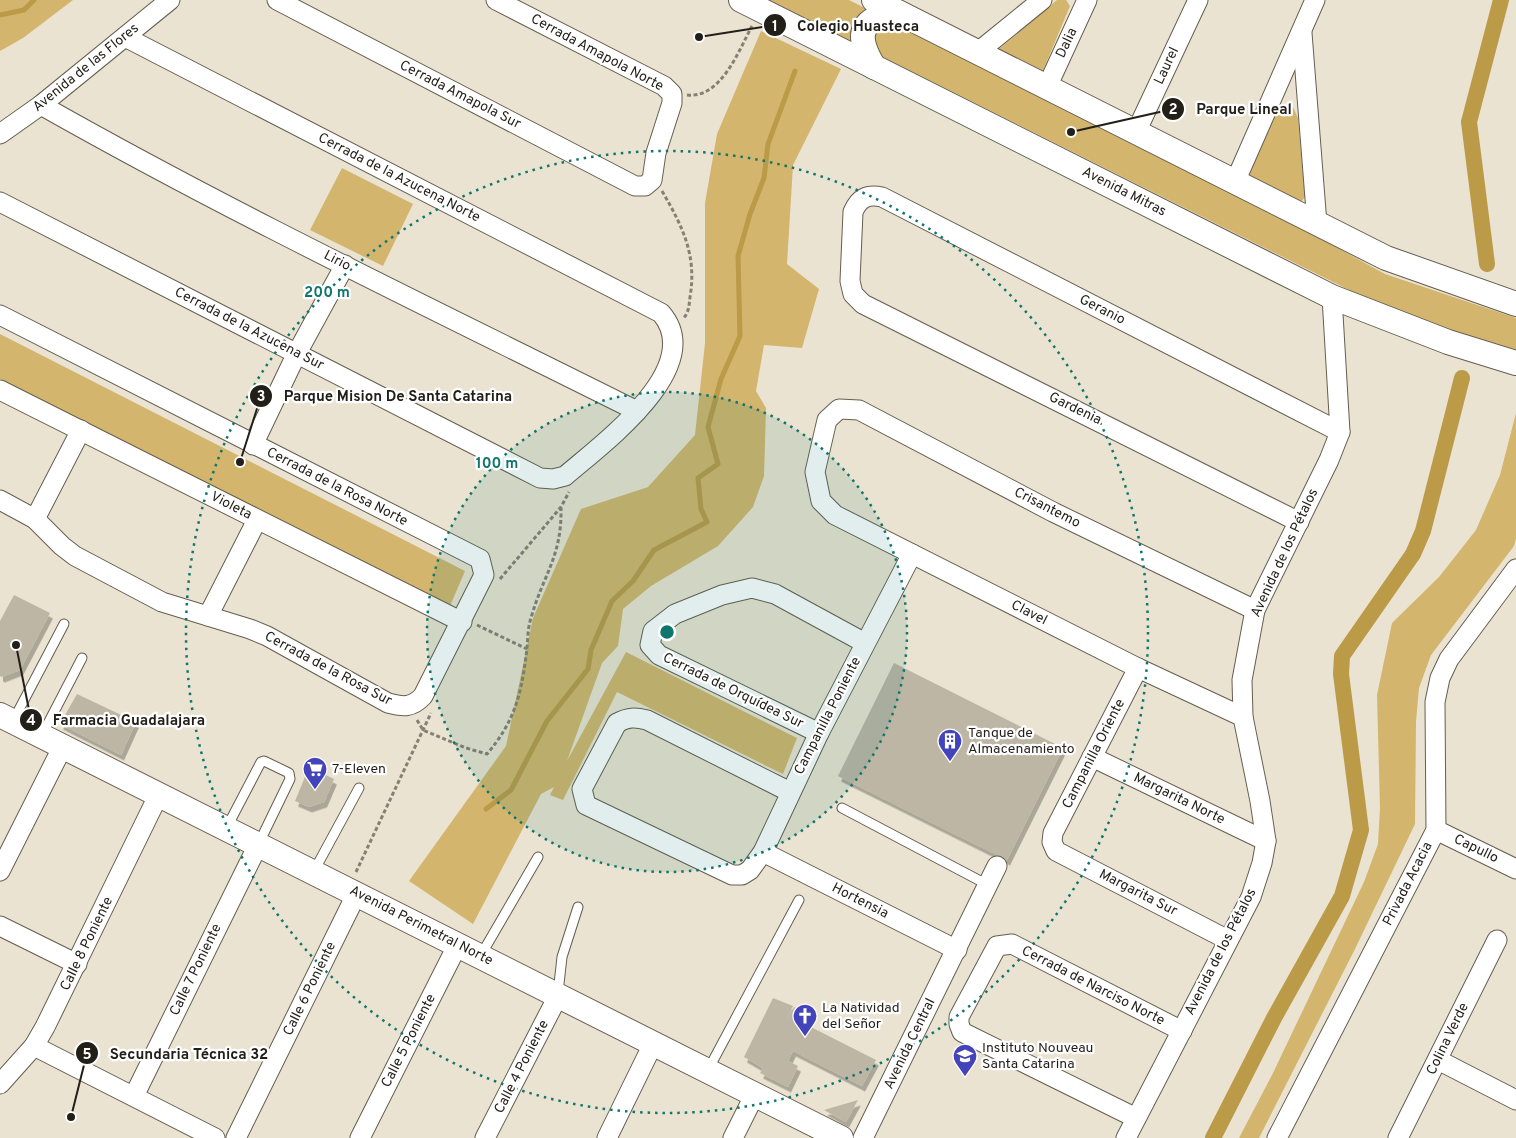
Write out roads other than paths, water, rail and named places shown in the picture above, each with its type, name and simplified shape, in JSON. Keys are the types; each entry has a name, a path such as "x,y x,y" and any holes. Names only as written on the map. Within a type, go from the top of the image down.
{"street":[{"name":"Avenida de las Flores","path":"0,134 41,105 170,0"},
{"name":"Cerrada Amapola Sur","path":"276,0 635,186 648,183 672,103 672,94"},
{"name":"Cerrada Amapola Norte","path":"496,0 664,86 672,94"},
{"path":"874,0 1386,258 1516,304"},
{"path":"978,52 1042,0"},
{"name":"Dalia","path":"1047,87 1088,0"},
{"name":"Laurel","path":"1136,132 1198,0"},
{"path":"1235,182 1315,0"},
{"name":"Avenida Mitras","path":"751,5 1332,297 1431,336 1516,363"},
{"path":"874,67 862,45 865,25 873,18 883,14 901,14"},
{"path":"1302,30 1317,224"},
{"name":"Cerrada de la Azucena Norte","path":"125,37 661,313 671,328 671,356 667,371 660,384 637,410"},
{"name":"Lirio","path":"41,105 120,150 345,265 637,410"},
{"name":"Geranio","path":"853,294 849,270 853,212 862,198 872,195 882,197 1340,432"},
{"name":"Cerrada de la Azucena Sur","path":"0,202 540,478 559,478 637,410"},
{"path":"252,445 297,353 345,265"},
{"name":"Gardenia","path":"853,294 863,304 1299,522"},
{"name":"Avenida de los Pétalos","path":"1126,1138 1251,897 1262,863 1266,841 1243,717 1242,680 1255,610 1299,522 1340,432 1332,297"},
{"name":"Cerrada de la Rosa Norte","path":"0,315 252,445 480,559 484,566 484,574 470,619"},
{"name":"Violeta","path":"0,390 257,520 470,619"},
{"name":"Crisantemo","path":"820,501 815,472 827,420 839,409 859,410 1053,512 1255,610"},
{"path":"35,519 80,430"},
{"name":"Cerrada de la Rosa Sur","path":"0,500 35,519 75,556 162,602 266,636 388,703 410,706 423,696 470,619"},
{"name":"Clavel","path":"820,501 834,515 1138,668 1243,717"},
{"path":"208,616 257,520"},
{"name":"Campanilla Poniente","path":"790,792 647,720 625,718 612,730 582,789 586,804 723,871 732,875 742,874 750,870 763,852 819,733 912,554"},
{"name":"Privada Acacia","path":"1277,1138 1436,830 1435,702 1440,678 1449,659 1516,569"},
{"name":"Cerrada de Orquídea Sur","path":"819,733 659,655 650,645 653,631 667,618 722,595 752,588 775,594 865,643"},
{"name":"Campanilla Oriente","path":"1052,842 1052,833 1138,668"},
{"name":"Avenida Perimetral Norte","path":"6,718 458,944 754,1096 841,1138"},
{"path":"0,871 63,746"},
{"name":"Margarita Norte","path":"1092,757 1266,841"},
{"name":"Calle 8 Poniente","path":"0,1084 34,1046 77,964 159,794"},
{"name":"Capullo","path":"1436,830 1516,869"},
{"name":"Margarita Sur","path":"1052,842 1056,851 1228,940"},
{"name":"Calle 7 Poniente","path":"134,1096 258,843"},
{"name":"Hortensia","path":"763,852 957,950"},
{"name":"Avenida Central","path":"863,1138 997,866"},
{"name":"Calle 6 Poniente","path":"236,1138 352,891"},
{"path":"0,926 77,964"},
{"name":"Colina Verde","path":"1398,1138 1497,940"},
{"name":"Cerrada de Narciso Norte","path":"1136,1118 962,1032 959,1017 997,946 1004,943 1012,944 1182,1031"},
{"name":"Calle 5 Poniente","path":"360,1138 458,944"},
{"name":"Calle 4 Poniente","path":"486,1138 558,996"},
{"path":"607,1138 653,1044"},
{"path":"34,1046 215,1138"},
{"path":"1438,1060 1516,1100"},
{"path":"733,1138 754,1096"}],"lane":[{"path":"6,718 64,624"},
{"path":"42,736 82,658"},
{"path":"227,828 261,762 264,761 289,773 290,779 258,843"},
{"path":"314,872 359,788"},
{"path":"842,808 988,886"},
{"path":"481,956 538,857"},
{"path":"707,1072 799,900"},
{"path":"558,996 562,957 578,906"}],"waterway":[{"path":"0,15 24,10 34,0"},
{"path":"1487,264 1469,122 1501,0"},
{"path":"486,809 511,790 547,721 588,669 591,650 612,601 633,581 654,550 707,522 701,509 698,478 718,464 708,427 721,379 740,336 738,256 750,214 764,178 768,144 795,71"},
{"path":"1213,1138 1274,1018 1342,896 1361,830 1341,674 1342,656 1413,554 1423,531 1462,378"}],"place":[{"name":"Colegio Huasteca","path":"699,37"},
{"name":"Parque Lineal","path":"1071,132"},
{"name":"Parque Mision De Santa Catarina","path":"240,462"},
{"name":"Farmacia Guadalajara","path":"16,645"},
{"name":"Tanque de Almacenamiento","path":"950,762"},
{"name":"7-Eleven","path":"315,790"},
{"name":"La Natividad del Señor","path":"805,1037"},
{"name":"Instituto Nouveau Santa Catarina","path":"965,1077"},
{"name":"Secundaria Técnica 32","path":"71,1117"}]}
